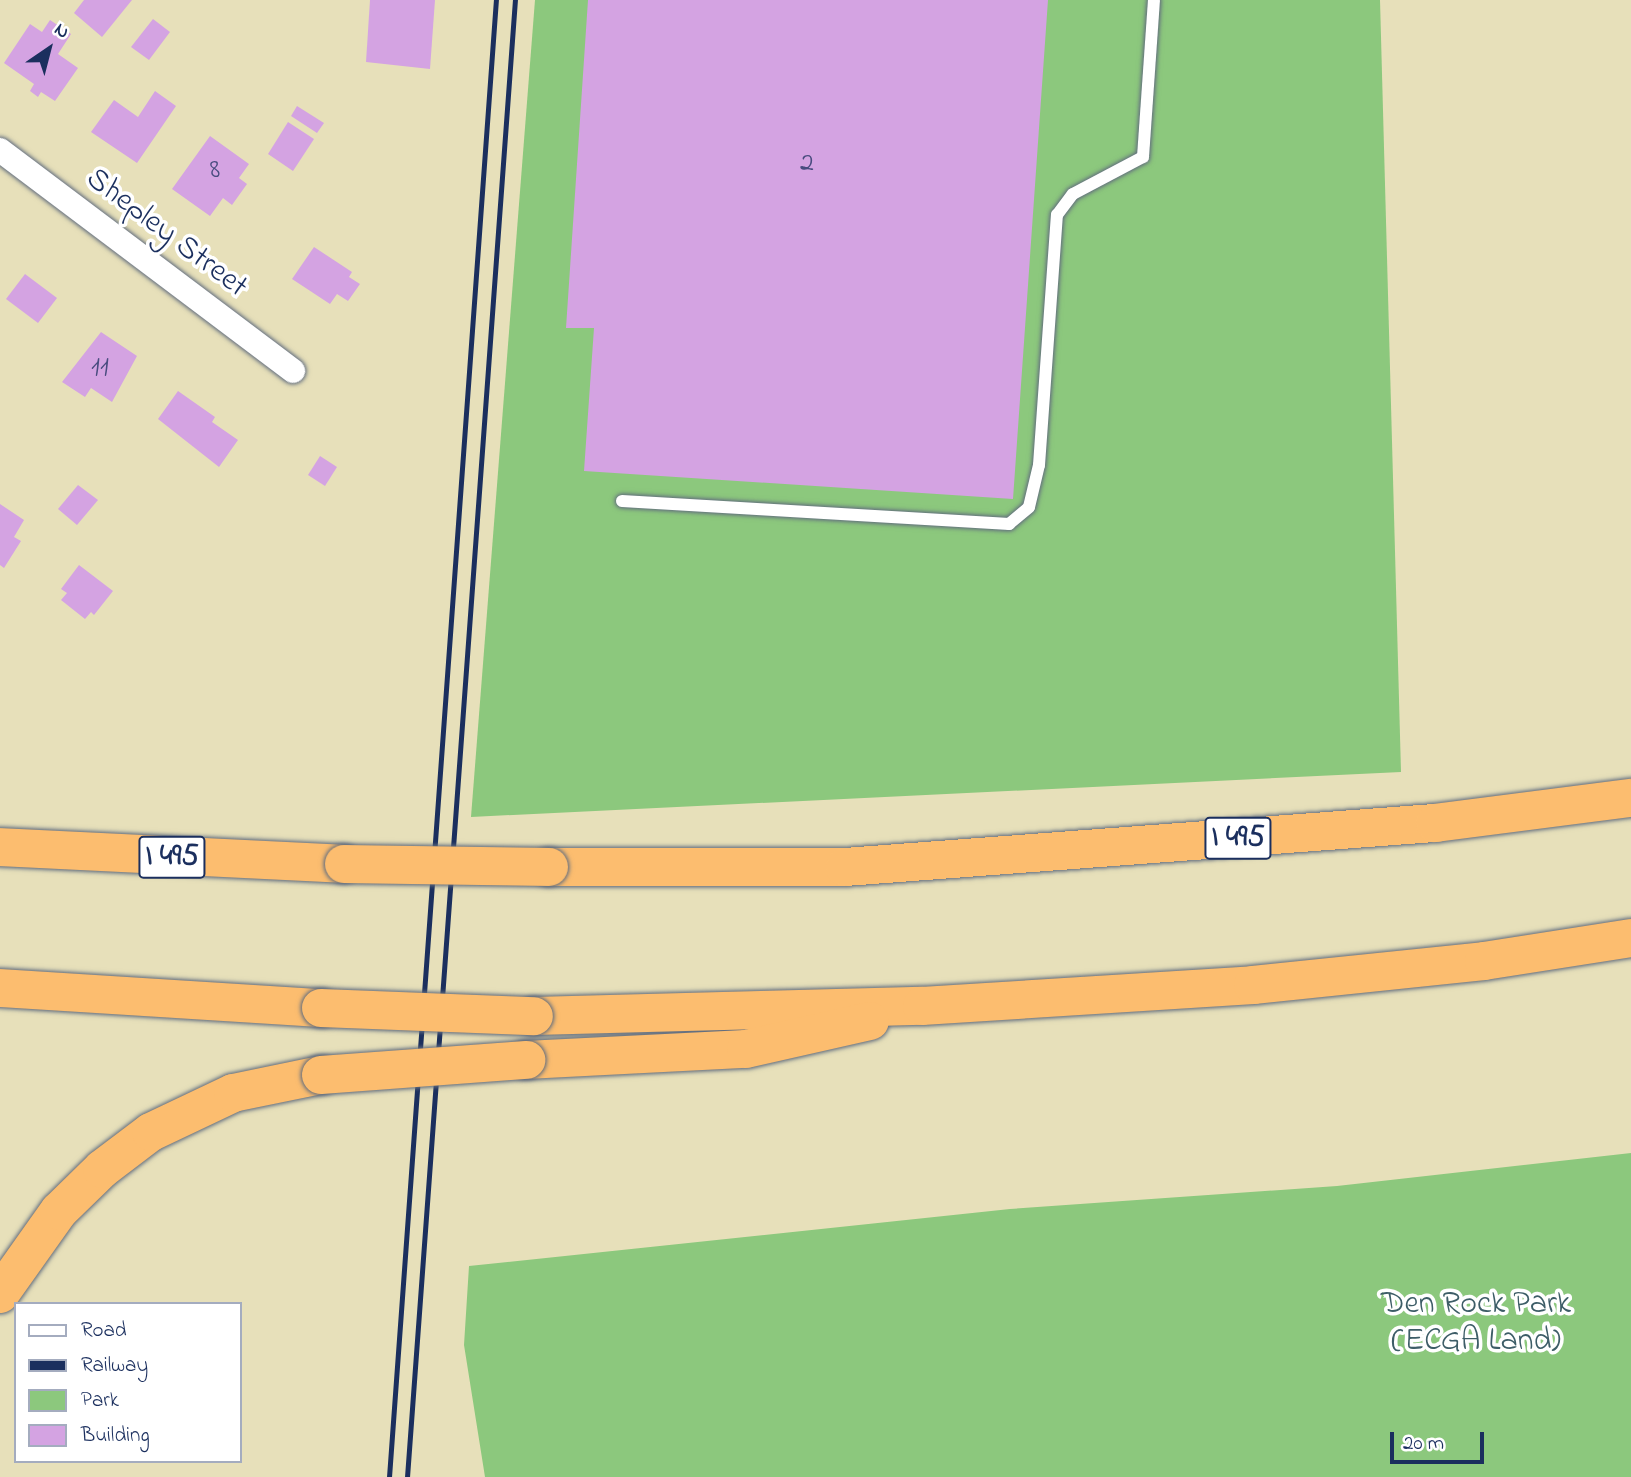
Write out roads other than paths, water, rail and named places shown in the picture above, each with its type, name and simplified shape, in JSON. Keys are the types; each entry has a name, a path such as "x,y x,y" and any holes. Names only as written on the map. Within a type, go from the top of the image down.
{"highway":[{"name":"I 495","path":"0,846 344,864 845,867 1435,823 1631,798"},
{"path":"0,988 321,1009 534,1016 922,1006 1253,985 1484,961 1631,938"},
{"path":"0,1294 59,1211 102,1169 151,1132 233,1093 321,1075 526,1060 746,1049 822,1035 922,1006"}],"street":[{"name":"Shepley Street","path":"0,150 293,371"}],"lane":[{"path":"622,501 1009,524 1029,507 1039,465 1057,215 1073,194 1143,157 1154,0"}],"railway":[{"path":"389,1477 496,0"},
{"path":"407,1477 515,0"}],"park label":[{"name":"Den Rock Park (ECGA Land)","path":"1476,1324"}]}
